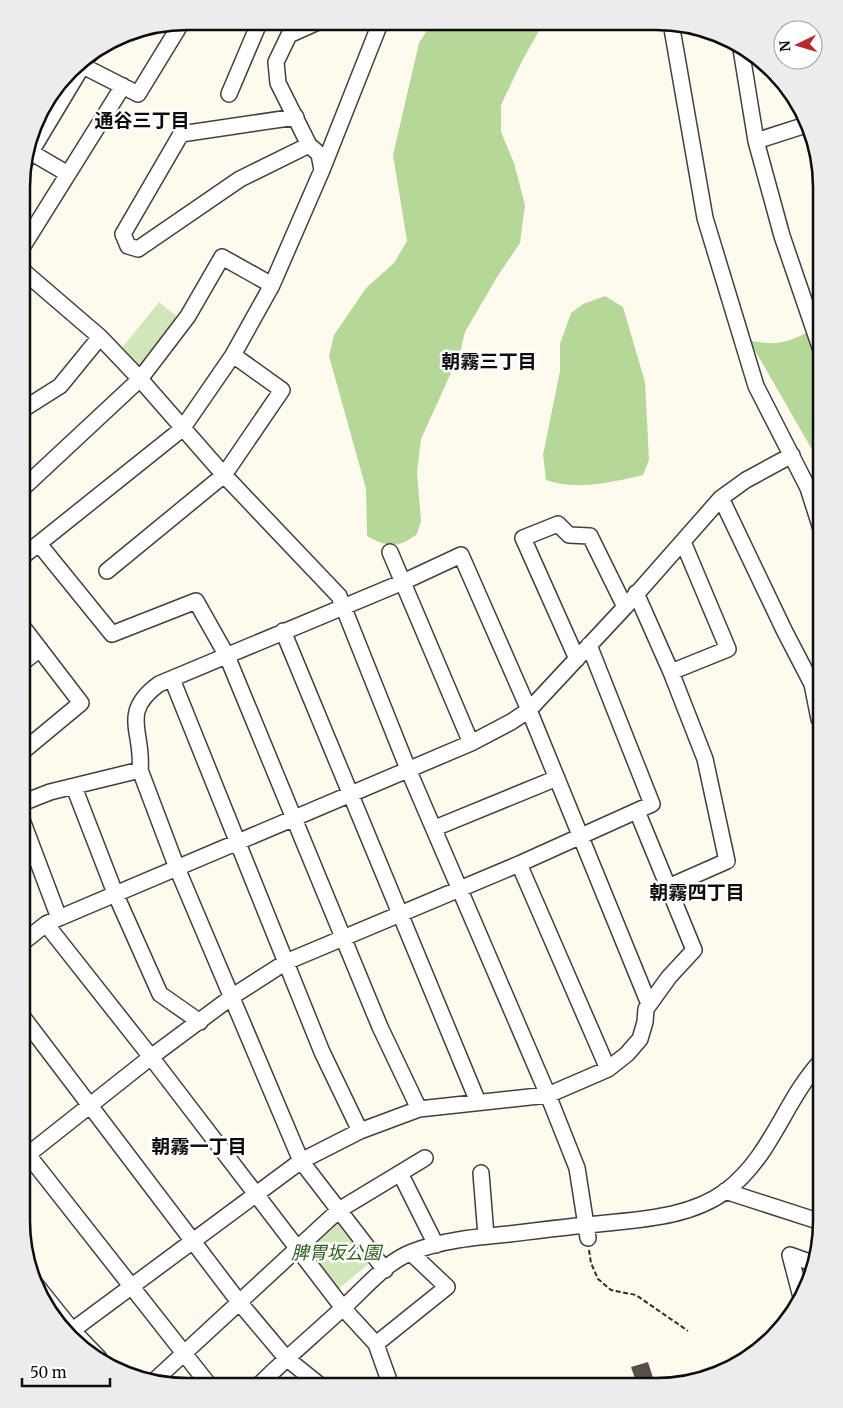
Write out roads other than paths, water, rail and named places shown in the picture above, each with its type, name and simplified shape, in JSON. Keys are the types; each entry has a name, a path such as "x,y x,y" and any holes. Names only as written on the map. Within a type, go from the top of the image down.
{"street":[{"path":"88,65 138,94 177,30"},
{"path":"229,94 257,30"},
{"path":"300,30 289,35 276,62 278,83 296,116 308,145 318,154 322,170"},
{"path":"30,550 182,429 233,355 272,284 322,170 378,30"},
{"path":"672,31 705,218 756,386 808,488 813,504"},
{"path":"742,56 756,141 782,236 813,327"},
{"path":"37,139 73,79"},
{"path":"30,233 123,86"},
{"path":"296,116 181,134 123,234 128,246 138,249 240,179 308,145"},
{"path":"756,141 801,127"},
{"path":"33,158 68,174"},
{"path":"30,481 140,378 188,316 222,257 272,284"},
{"path":"30,277 100,337 140,378 182,429 339,596 408,769 435,828 577,1168 588,1231"},
{"path":"30,405 60,386 100,337"},
{"path":"107,571 224,475 282,390 233,355"},
{"path":"30,937 46,924 115,892 236,843 471,742 511,722 529,710 577,659 721,498 746,480 792,455"},
{"path":"721,498 812,684 813,690"},
{"path":"577,659 523,538 558,524 569,535 590,536 625,607"},
{"path":"671,672 728,649 683,542"},
{"path":"39,544 112,634 196,601 227,656 380,1027 419,1110"},
{"path":"390,552 471,742"},
{"path":"385,1270 301,1161 233,996 177,868 140,770 142,754 134,729 137,706 150,690 159,684 283,631 403,582 460,555 529,710 649,1004"},
{"path":"636,593 671,672 705,759 727,861 668,887"},
{"path":"283,631 478,1102"},
{"path":"30,636 81,704 30,745"},
{"path":"30,1149 233,996 286,962 519,864 652,804 589,645"},
{"path":"30,657 40,649"},
{"path":"172,679 236,843 322,1052 360,1131"},
{"path":"30,800 50,792 140,770"},
{"path":"435,828 557,778"},
{"path":"74,787 115,892 160,994 200,1022"},
{"path":"74,1330 301,1161 360,1131 419,1110 548,1095 608,1069 627,1054 640,1039 645,1022 646,1009 649,1004 668,977 694,950 637,811"},
{"path":"30,841 59,918"},
{"path":"519,864 608,1069"},
{"path":"46,924 151,1057 343,1308 376,1344 388,1378"},
{"path":"30,1026 239,1302 286,1358 311,1378"},
{"path":"266,1378 385,1270 410,1253 436,1245 486,1236 588,1231 659,1218 697,1206 725,1191 752,1165 775,1134 808,1075 813,1070"},
{"path":"160,1376 339,1210 425,1158"},
{"path":"30,1160 132,1286 203,1378"},
{"path":"400,1173 436,1245"},
{"path":"480,1173 486,1236"},
{"path":"725,1191 813,1219"},
{"path":"376,1344 447,1287 410,1253"},
{"path":"798,1287 790,1255 808,1261"}],"district":[{"name":"通谷三丁目","path":"142,120"},
{"name":"朝霧三丁目","path":"489,361"},
{"name":"朝霧四丁目","path":"697,892"},
{"name":"朝霧一丁目","path":"199,1146"}],"park label":[{"name":"脾胃坂公園","path":"336,1252"}]}
